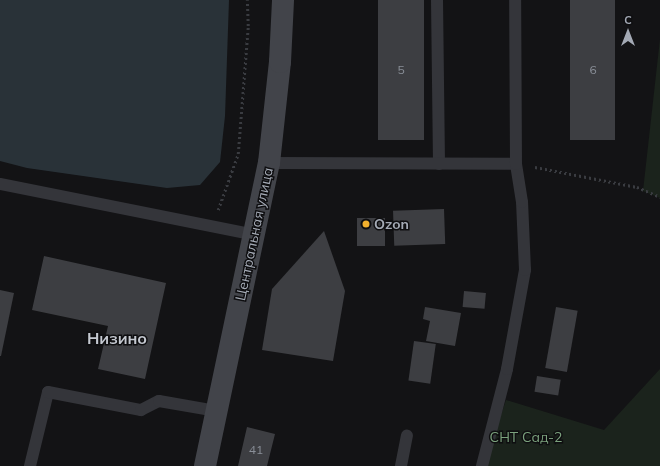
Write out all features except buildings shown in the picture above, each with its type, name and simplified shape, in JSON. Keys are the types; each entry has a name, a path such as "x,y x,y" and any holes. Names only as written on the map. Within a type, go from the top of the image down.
{"street":[{"name":"Центральная улица","path":"205,466 269,163 280,62 283,0"}],"lane":[{"path":"437,0 439,164"},
{"path":"482,466 508,369 525,270 522,202 516,164 515,0"},
{"path":"269,163 516,164"},
{"path":"0,184 212,228 255,235"},
{"path":"30,466 48,392 141,410 159,401 217,411"},
{"path":"401,466 407,436"}],"path":[{"path":"212,228 238,154 248,26 247,0"},
{"path":"516,164 558,170 637,187 660,197"}],"green space":[{"path":"660,39 660,198 643,191"},
{"name":"СНТ Сад-2","path":"660,369 660,466 484,466 506,400 604,430"}],"shaded area":[{"path":"0,0 229,0 225,116 220,162 200,185 167,188 27,168 0,161"}],"place":[{"name":"Ozon","path":"366,224"}],"district":[{"name":"Низино","path":"117,338"}]}
